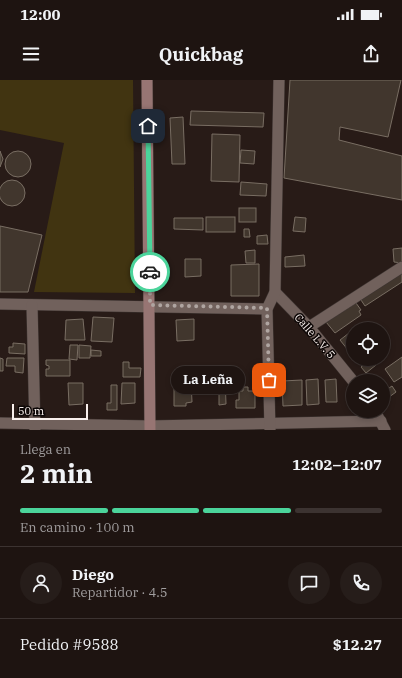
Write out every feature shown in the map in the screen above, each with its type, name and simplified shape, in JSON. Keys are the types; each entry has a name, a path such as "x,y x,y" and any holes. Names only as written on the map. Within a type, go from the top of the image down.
{"main road":[{"path":"147,80 150,428"}],"street":[{"path":"270,426 267,308 275,292 278,80"},
{"path":"309,327 402,267"},
{"name":"Calle L.V. 5","path":"275,292 309,327 348,374"},
{"path":"0,304 150,305 267,308"},
{"path":"32,305 35,427"},
{"path":"0,424 35,427 150,428 383,426"}],"shaded area":[{"path":"0,80 133,80 135,293 34,292 64,143 0,130"}],"building":[{"path":"290,80 401,80 388,137 340,127 339,140 402,156 402,200 284,178"},
{"path":"191,111 264,113 263,127 190,125"},
{"path":"183,117 185,164 172,164 170,118"},
{"path":"212,134 240,135 239,182 211,181"},
{"path":"241,150 255,151 254,164 240,163"},
{"path":"0,151 3,159 0,167"},
{"path":"18,151 27,155 31,164 27,173 18,177 9,173 5,164 9,155"},
{"path":"12,180 21,184 25,193 21,202 12,206 3,202 -1,193 3,184"},
{"path":"241,182 267,184 266,196 240,195"},
{"path":"239,208 256,208 256,222 239,222"},
{"path":"206,217 235,217 235,232 206,232"},
{"path":"295,217 306,218 305,232 293,231"},
{"path":"174,218 203,218 203,230 174,229"},
{"path":"0,226 42,235 28,292 0,292"},
{"path":"244,229 249,229 250,237 244,237"},
{"path":"267,235 268,244 257,244 257,236"},
{"path":"402,248 402,263 394,262 393,249"},
{"path":"255,250 255,263 246,263 245,251"},
{"path":"304,255 305,266 285,267 285,257"},
{"path":"185,259 201,259 201,276 185,277"},
{"path":"259,264 259,296 231,296 231,265"},
{"path":"402,270 402,282 365,306 359,297"},
{"path":"356,303 361,310 359,311 361,315 351,322 346,322 346,325 335,333 326,322"},
{"path":"93,317 114,318 112,342 91,341"},
{"path":"83,319 85,340 65,340 66,320"},
{"path":"194,319 194,340 177,341 176,320"},
{"path":"346,335 346,348 340,340"},
{"path":"13,343 25,344 25,354 9,353 9,347 13,347"},
{"path":"70,345 78,345 77,360 69,359"},
{"path":"79,345 91,346 90,358 79,358"},
{"path":"91,350 101,351 101,356 91,356"},
{"path":"402,357 402,377 394,382 390,374 385,369"},
{"path":"0,358 3,359 3,371 0,371"},
{"path":"7,358 24,358 23,373 15,372 15,366 6,366"},
{"path":"46,360 70,360 70,376 46,376 46,369 49,369 49,366 46,365"},
{"path":"123,362 129,362 129,368 141,368 140,377 123,377"},
{"path":"362,366 375,366 366,373 361,367"},
{"path":"225,377 226,404 219,405 219,378"},
{"path":"174,378 185,378 185,382 191,382 192,402 186,403 186,406 174,406"},
{"path":"318,379 319,404 307,405 306,380"},
{"path":"336,379 337,402 326,402 325,380"},
{"path":"302,380 302,405 283,406 282,381"},
{"path":"68,383 83,383 83,404 69,405"},
{"path":"122,383 135,383 135,403 121,404"},
{"path":"111,385 117,385 117,410 107,410 107,403 111,403"},
{"path":"392,386 396,392 390,396 390,387"},
{"path":"243,387 248,387 248,391 255,391 255,408 236,408 236,400 239,400 239,391 243,391"}],"way so far":[{"path":"150,272 150,305 267,308 269,380"}],"place":[{"name":"La Leña","path":"269,380"}],"route":[{"path":"148,126 150,272"}]}
